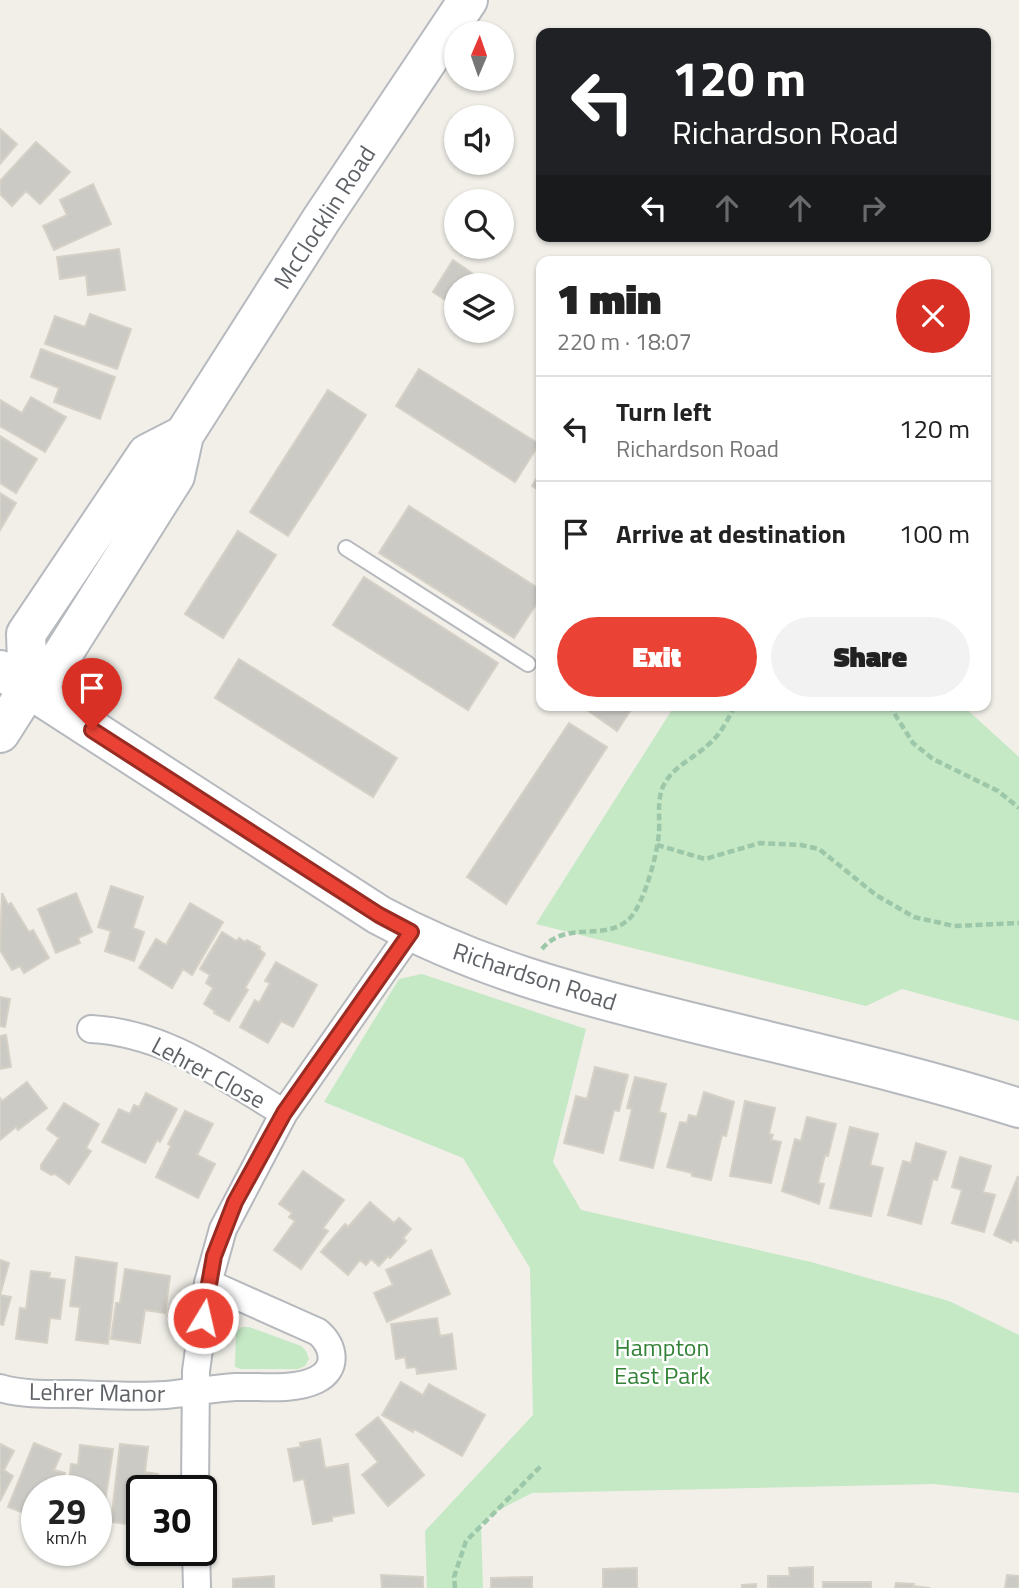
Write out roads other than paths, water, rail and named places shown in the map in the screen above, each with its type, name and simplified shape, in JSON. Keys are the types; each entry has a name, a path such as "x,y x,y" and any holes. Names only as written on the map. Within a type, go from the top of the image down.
{"street":[{"name":"McClocklin Road","path":"14,679 26,634 147,454 184,435 321,220 468,0"},
{"path":"0,733 14,679"},
{"name":"Richardson Road","path":"14,679 379,915 476,961 522,978 857,1062 1019,1108"},
{"path":"195,1475 195,1392 208,1283 227,1220 284,1113 411,932"},
{"name":"Lehrer Close","path":"91,1028 132,1033 173,1048 284,1113"},
{"name":"Lehrer Manor","path":"0,1388 42,1394 165,1395 307,1383 328,1371 332,1361 331,1349 327,1340 318,1332 208,1283"},
{"path":"196,1566 197,1588"}],"lane":[{"path":"346,548 528,664"}],"park label":[{"name":"Hampton East Park","path":"662,1361"}]}
